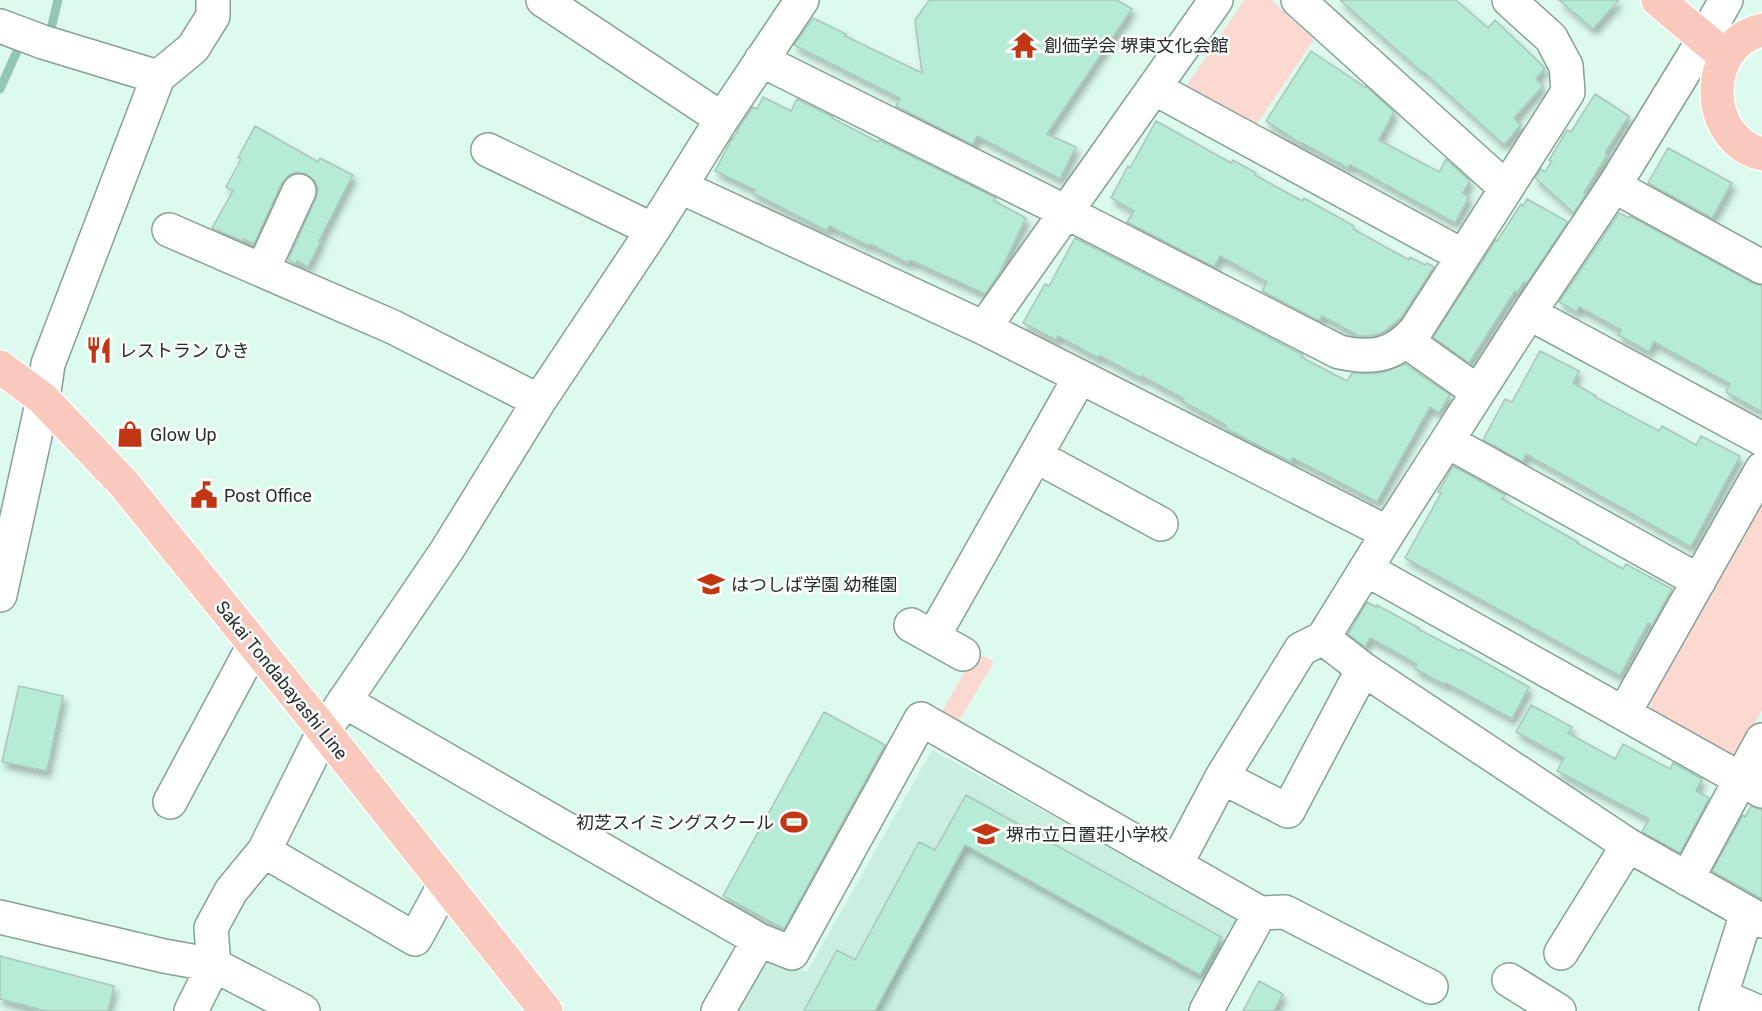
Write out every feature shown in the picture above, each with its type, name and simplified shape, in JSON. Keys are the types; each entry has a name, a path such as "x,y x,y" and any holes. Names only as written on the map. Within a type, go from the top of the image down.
{"main road":[{"path":"1658,0 1715,48 1716,100 1723,122 1737,140 1762,154"},
{"path":"1715,48 1740,42 1762,30"},
{"name":"Sakai Tondabayashi Line","path":"0,367 43,399 123,484 324,731 546,1011"}],"street":[{"path":"0,596 9,519 43,399 48,364 158,77 193,48 213,16 213,0"},
{"path":"543,0 723,119"},
{"path":"191,1011 214,965 211,928 231,891 264,851 324,731 447,550 539,401 802,0"},
{"path":"984,328 1216,0"},
{"path":"1298,0 1506,188"},
{"path":"761,60 1339,351 1356,356 1373,356 1391,350 1406,341 1416,330 1568,92 1566,66 1551,38 1509,0"},
{"path":"1176,864 1222,777 1301,649 1323,638 1529,313 1614,186 1715,48 1726,0"},
{"path":"0,26 158,77"},
{"path":"1154,88 1463,256"},
{"path":"488,150 653,230"},
{"path":"1614,186 1762,267"},
{"path":"681,187 984,328 1388,533"},
{"path":"263,269 299,191"},
{"path":"169,230 393,327 539,401"},
{"path":"1529,313 1762,440"},
{"path":"1406,341 1478,392"},
{"path":"963,654 922,631 1036,456 1080,377"},
{"path":"1447,441 1699,581"},
{"path":"1036,456 1161,524"},
{"path":"1624,713 1762,469"},
{"path":"1366,569 1751,785"},
{"path":"1323,638 1363,669 1628,845 1754,917 1719,1004 1756,1011"},
{"path":"170,802 254,645"},
{"path":"1222,777 1288,812 1363,669"},
{"path":"344,701 759,940 792,952 921,719 1260,913 1285,912 1431,987"},
{"path":"1687,879 1751,785 1762,740"},
{"path":"1561,953 1628,845"},
{"path":"264,851 415,939 445,884"},
{"path":"1206,1011 1260,913"},
{"path":"0,917 164,956 214,965 303,1011"},
{"path":"718,1011 759,940"},
{"path":"1509,980 1559,1011"}],"shaded area":[{"path":"1244,0 1271,0 1314,39 1255,127 1185,88"},
{"path":"1762,498 1762,710 1740,751 1729,755 1653,713 1650,701"},
{"path":"976,652 994,662 956,726 939,717"},
{"name":"堺市立日置荘小学校","path":"932,750 1240,918 1190,1011 730,1011 763,956 807,972"}],"building":[{"path":"929,0 1117,0 1132,9 1047,134 1076,147 1060,179 977,136 973,145 896,106 900,98 794,45 813,18 922,73 915,20"},
{"path":"1340,0 1456,0 1488,28 1495,20 1545,68 1536,79 1543,86 1514,118 1521,125 1504,145"},
{"path":"1559,0 1619,0 1593,29"},
{"path":"1311,51 1366,86 1394,112 1379,140 1439,172 1446,159 1470,181 1463,193 1469,197 1455,223 1350,165 1348,168 1301,144 1266,121"},
{"path":"1595,94 1629,116 1605,153 1607,155 1574,213 1535,178 1541,169 1545,172 1552,161 1549,160 1567,130 1571,132"},
{"path":"763,97 791,111 797,99 878,142 879,140 996,198 994,201 1026,218 999,274 985,294 910,260 908,263 870,244 869,246 829,226 827,231 753,193 755,190 715,171 732,138 753,107 757,109"},
{"path":"1156,121 1231,163 1233,160 1302,201 1304,198 1409,260 1410,257 1434,267 1401,318 1382,333 1359,336 1322,316 1319,321 1262,291 1267,282 1220,256 1214,267 1127,222 1134,211 1111,198"},
{"path":"255,126 318,162 320,158 353,175 308,267 297,261 296,264 288,260 318,189 315,181 306,174 297,172 289,175 282,183 254,244 212,228 233,191 226,187"},
{"path":"1668,148 1732,183 1712,218 1648,183"},
{"path":"1527,199 1568,222 1526,284 1524,282 1517,293 1515,291 1469,363 1433,337 1496,240"},
{"path":"1619,213 1629,218 1630,216 1762,286 1762,412 1726,392 1730,384 1654,342 1649,352 1618,335 1621,330 1579,307 1577,312 1559,302"},
{"path":"1075,238 1303,355 1301,357 1347,381 1352,373 1384,372 1405,364 1450,395 1439,413 1430,407 1377,502 1293,458 1291,462 1225,428 1226,425 1142,376 1141,378 1100,356 1098,358 1058,336 1056,340 1023,323 1045,284 1049,286"},
{"path":"1540,351 1579,371 1573,383 1659,431 1662,426 1696,445 1701,436 1740,456 1691,547 1526,454 1523,462 1483,440 1505,399 1512,402"},
{"path":"1453,466 1505,495 1502,499 1623,569 1626,564 1672,589 1652,625 1648,623 1620,676 1405,558 1441,493 1438,492"},
{"path":"1367,602 1376,607 1377,605 1460,651 1461,649 1529,687 1512,719 1415,669 1417,664 1370,638 1365,647 1348,634"},
{"path":"19,686 63,696 47,771 2,762"},
{"path":"1531,705 1572,727 1568,733 1615,759 1623,744 1670,769 1673,763 1702,779 1696,791 1709,798 1680,853 1642,832 1649,819 1557,771 1564,758 1516,732"},
{"path":"824,712 885,745 784,929 723,896"},
{"path":"966,795 1221,937 1200,975 965,845 875,1011 804,1011 837,950 855,960 919,842 935,850"},
{"path":"1751,806 1762,810 1762,899 1712,871 1743,815 1745,817"},
{"path":"0,956 114,986 108,1011 45,1011 0,999"},
{"path":"1259,981 1283,994 1274,1011 1243,1011"}],"waterway":[{"path":"49,37 58,0"},
{"path":"0,89 19,47 27,45"}],"place":[{"name":"創価学会 堺東文化会館","path":"1024,45"},
{"name":"レストラン ひき","path":"99,350"},
{"name":"Glow Up","path":"130,434"},
{"name":"Post Office","path":"204,495"},
{"name":"はつしば学園 幼稚園","path":"711,584"},
{"name":"初芝スイミングスクール","path":"794,822"},
{"name":"堺市立日置荘小学校","path":"986,834"}]}
